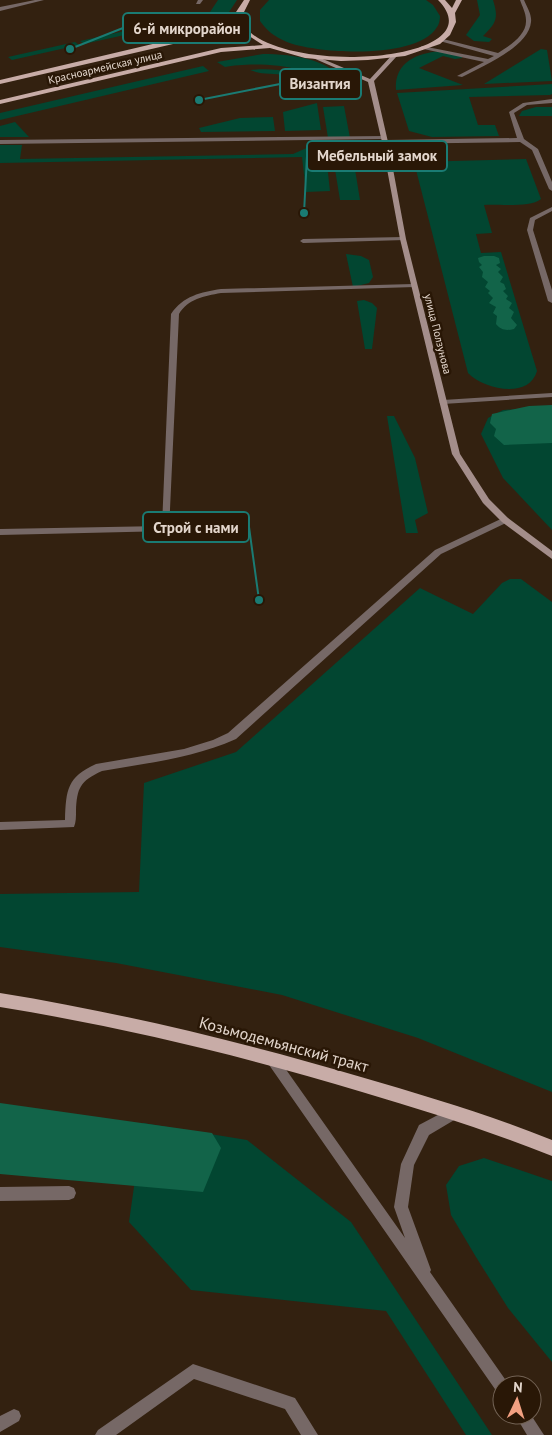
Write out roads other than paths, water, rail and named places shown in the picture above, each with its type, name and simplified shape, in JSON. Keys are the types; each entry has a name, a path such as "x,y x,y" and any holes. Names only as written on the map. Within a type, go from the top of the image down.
{"main road":[{"path":"247,0 241,7 238,15 240,24 247,33 275,48 316,58 372,81 394,56"},
{"path":"441,0 452,12"},
{"path":"316,58 364,59 394,56 422,48 439,40 448,33 453,25 452,12 459,0"},
{"name":"Красноармейская улица","path":"0,82 197,37 220,30 234,21 238,15"},
{"name":"Красноармейская улица","path":"0,102 221,50 253,47 275,48"},
{"name":"улица Ползунова","path":"372,81 403,239 456,454 486,501 505,520 552,556"},
{"name":"Козьмодемьянский тракт","path":"0,1000 59,1009 140,1025 270,1057 456,1112 552,1148"}],"lane":[{"path":"0,9 42,0"},
{"path":"460,76 498,56 518,40 528,26 528,13 522,0"},
{"path":"439,40 498,56"},
{"path":"422,48 488,61"},
{"path":"521,140 511,113 517,106 529,102 552,101"},
{"path":"0,142 521,140 535,149 552,189"},
{"path":"552,210 532,219 530,230 552,301"},
{"path":"304,241 403,239"},
{"path":"0,532 166,528 175,314 179,306 190,299 221,291 414,286"},
{"path":"443,402 552,395"},
{"path":"0,826 70,824 72,792 76,781 89,771 100,767 188,754 212,746 232,736 438,552 505,520"},
{"path":"270,1057 494,1375"},
{"path":"429,1283 401,1207 408,1164 424,1130 456,1112"},
{"path":"0,1194 69,1193"},
{"path":"103,1435 193,1371 290,1403 310,1435"},
{"path":"0,1417 14,1416 0,1425"},
{"path":"529,1425 542,1435"}],"place":[{"name":"6-й микрорайон","path":"70,49"},
{"name":"Византия","path":"199,100"},
{"name":"Мебельный замок","path":"304,213"},
{"name":"Строй с нами","path":"259,600"}]}
